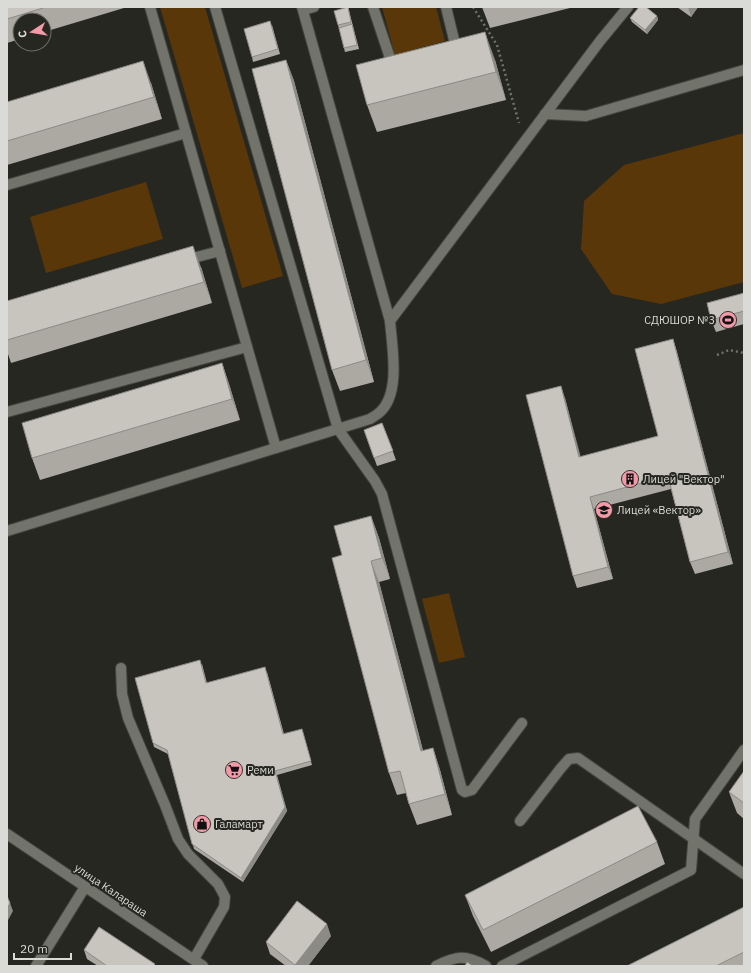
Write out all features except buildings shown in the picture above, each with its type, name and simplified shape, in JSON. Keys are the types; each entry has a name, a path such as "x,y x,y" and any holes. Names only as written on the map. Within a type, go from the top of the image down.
{"street":[{"path":"150,7 276,448"},
{"path":"215,7 338,429 375,481 382,494 462,790 468,792 472,790 522,723"},
{"path":"7,531 370,419 381,412 389,399 394,382 390,321 302,8 314,7"},
{"path":"373,7 392,64 406,61"},
{"path":"442,52 456,48 446,7"},
{"path":"390,321 524,141 600,41 628,7"},
{"path":"545,114 586,116 744,70"},
{"path":"7,184 186,133"},
{"path":"174,263 220,251"},
{"path":"7,412 247,347"},
{"path":"121,668 122,694 128,718 178,839 188,854 218,884 225,897 224,907 194,959"},
{"path":"502,966 691,870 695,819 744,750"},
{"path":"520,821 569,759 578,758 744,874"},
{"name":"улица Калараша","path":"7,834 85,888 203,966"},
{"path":"36,966 85,888"},
{"path":"436,966 450,958 461,957 474,959 486,966"}],"path":[{"path":"473,7 497,45 524,141"},
{"path":"717,355 729,350 744,353"}],"shaded area":[{"path":"160,7 205,7 283,276 242,288"},
{"path":"382,7 436,7 445,41 395,55"},
{"path":"744,133 744,282 661,304 612,294 581,249 584,201 624,165"},
{"path":"146,182 163,239 46,273 30,217"},
{"path":"449,593 465,657 439,663 422,599"}],"place":[{"name":"СДЮШОР №3","path":"728,320"},
{"name":"Лицей \"Вектор\"","path":"630,479"},
{"name":"Лицей «Вектор»","path":"604,510"},
{"name":"Реми","path":"234,770"},
{"name":"Галамарт","path":"202,824"}]}
